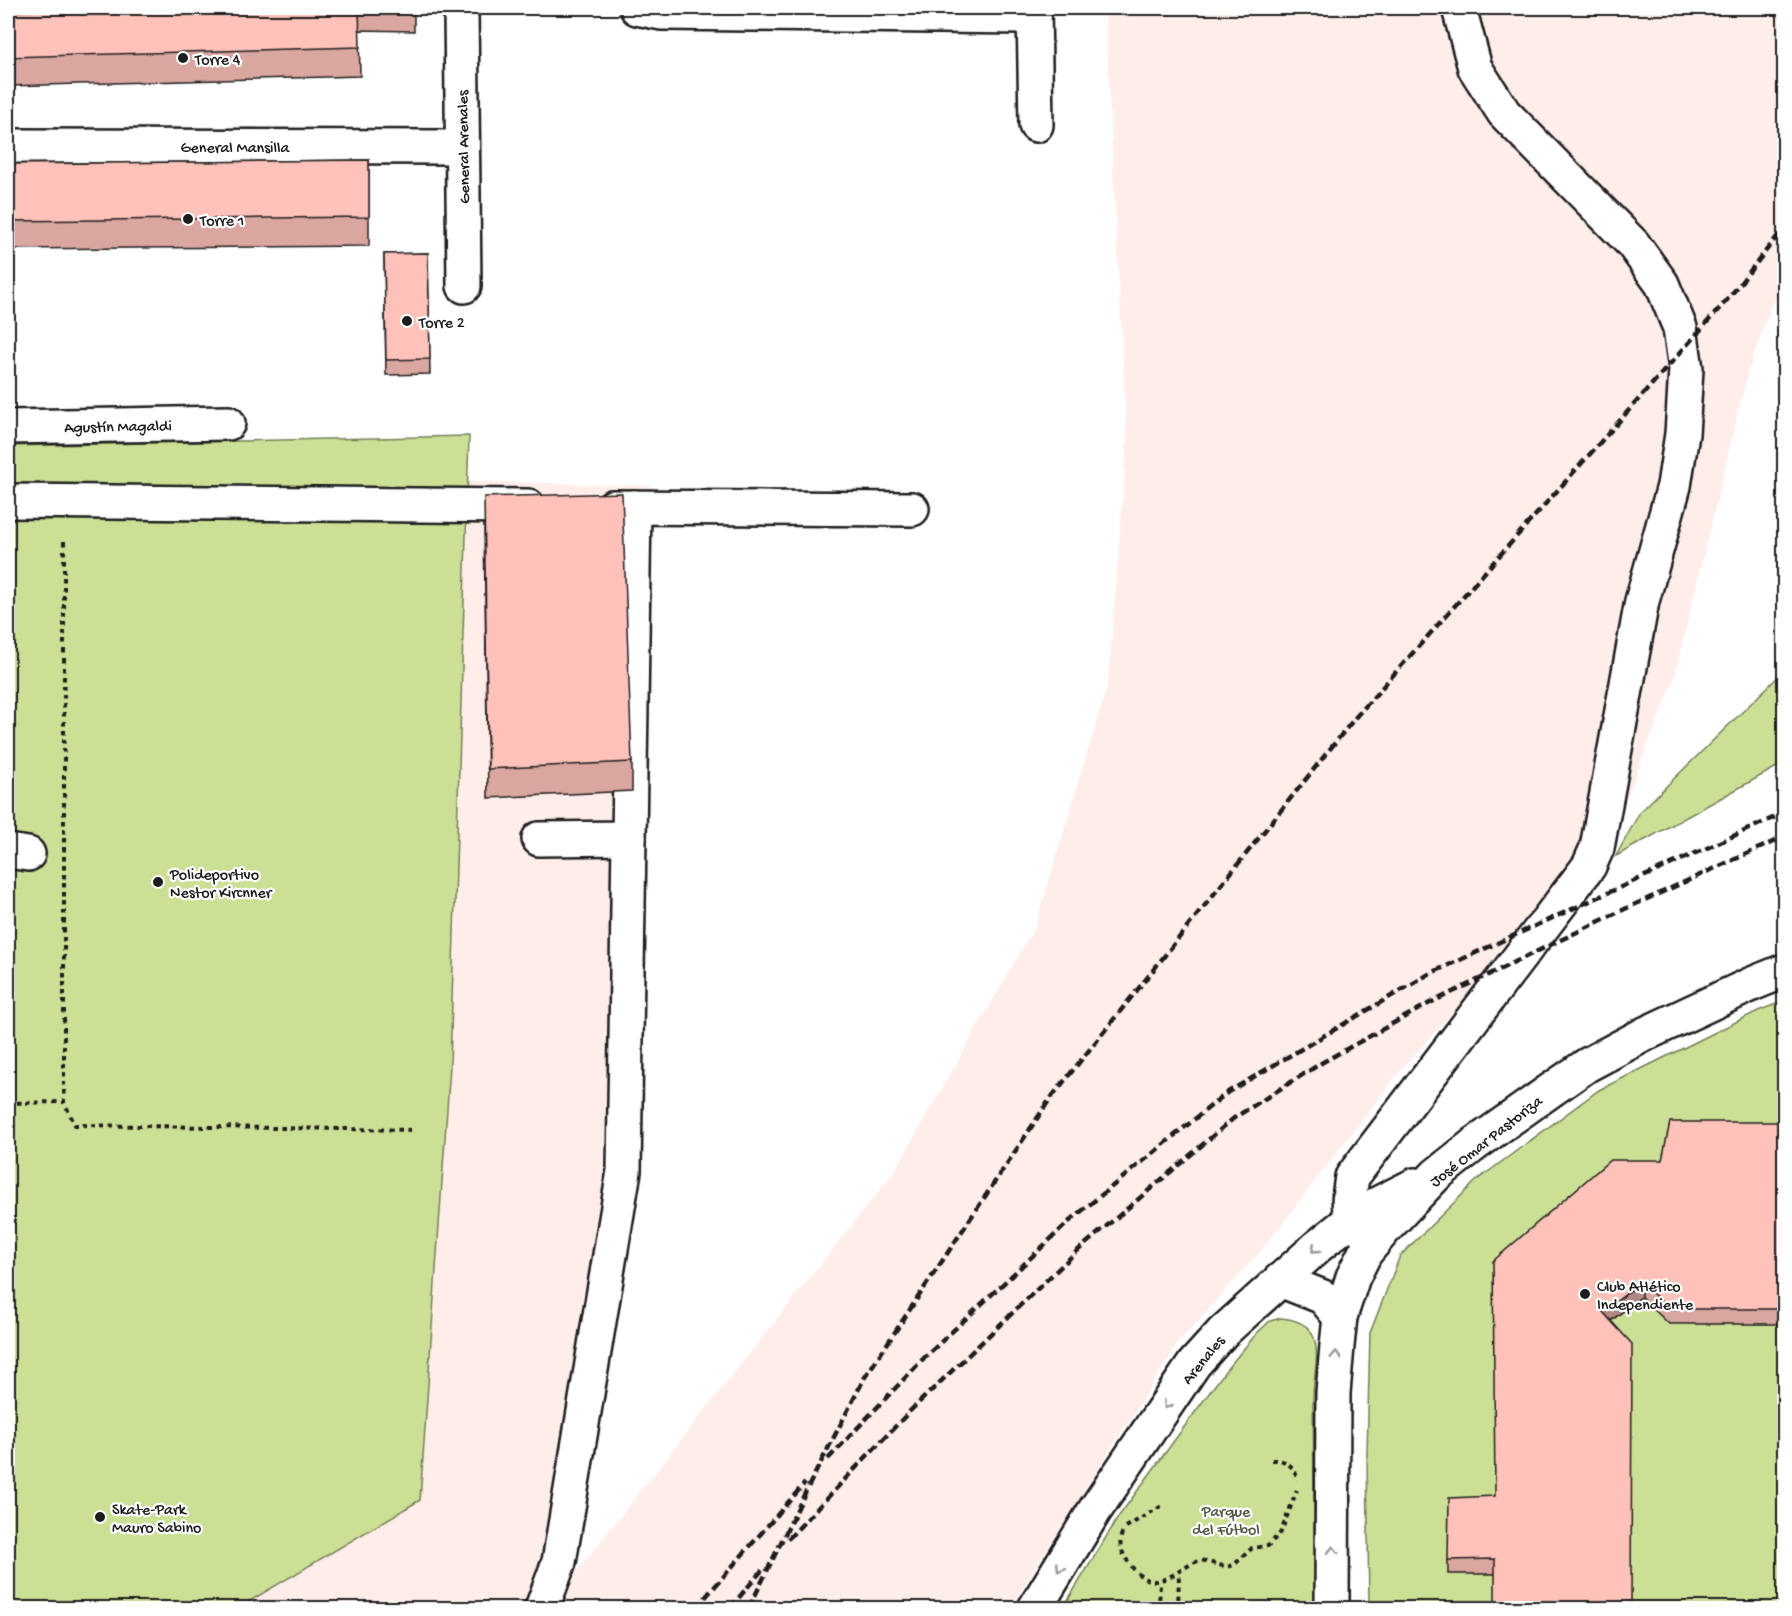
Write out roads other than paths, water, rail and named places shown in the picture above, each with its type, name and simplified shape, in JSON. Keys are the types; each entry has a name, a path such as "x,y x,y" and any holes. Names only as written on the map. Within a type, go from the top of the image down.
{"street":[{"name":"General Arenales","path":"461,8 464,286"},
{"path":"637,8 662,13 1034,12 1036,125"},
{"path":"1374,1242 1351,1219 1347,1202 1352,1177 1589,867 1598,848 1642,601 1674,486 1682,434 1686,369 1680,328 1662,284 1633,244 1504,113 1475,68 1459,8"},
{"name":"General Mansilla","path":"8,146 462,147"},
{"name":"Agustín Magaldi","path":"8,428 228,423"},
{"path":"8,501 912,509"},
{"path":"542,1608 559,1562 624,1171 634,507"},
{"path":"539,839 629,838"},
{"name":"José Omar Pastoriza","path":"1332,1608 1333,1394 1340,1317 1353,1277 1365,1253 1436,1175 1514,1115 1587,1065 1687,1014 1785,971"},
{"name":"Arenales","path":"1035,1608 1095,1510 1194,1364 1222,1332 1359,1213 1436,1175"},
{"path":"1280,1280 1323,1297 1340,1317"}],"railway":[{"path":"749,1608 865,1377 1050,1099 1354,719 1727,300 1784,228"},
{"path":"828,1459 925,1357 1072,1219 1228,1092 1429,974 1784,813"},
{"path":"788,1539 910,1411 1076,1252 1234,1118 1323,1062 1430,1003 1627,908 1784,837"},
{"path":"696,1608 805,1483"},
{"path":"730,1608 763,1569"}],"place":[{"name":"Torre 4","path":"183,58"},
{"name":"Torre 1","path":"188,219"},
{"name":"Torre 2","path":"407,321"},
{"name":"Polideportivo Nestor Kircnner","path":"158,882"},
{"name":"Club Atlético Independiente","path":"1585,1294"},
{"name":"Skate-Park Mauro Sabino","path":"100,1517"}],"park label":[{"name":"Parque del Fútbol","path":"1226,1519"}]}
